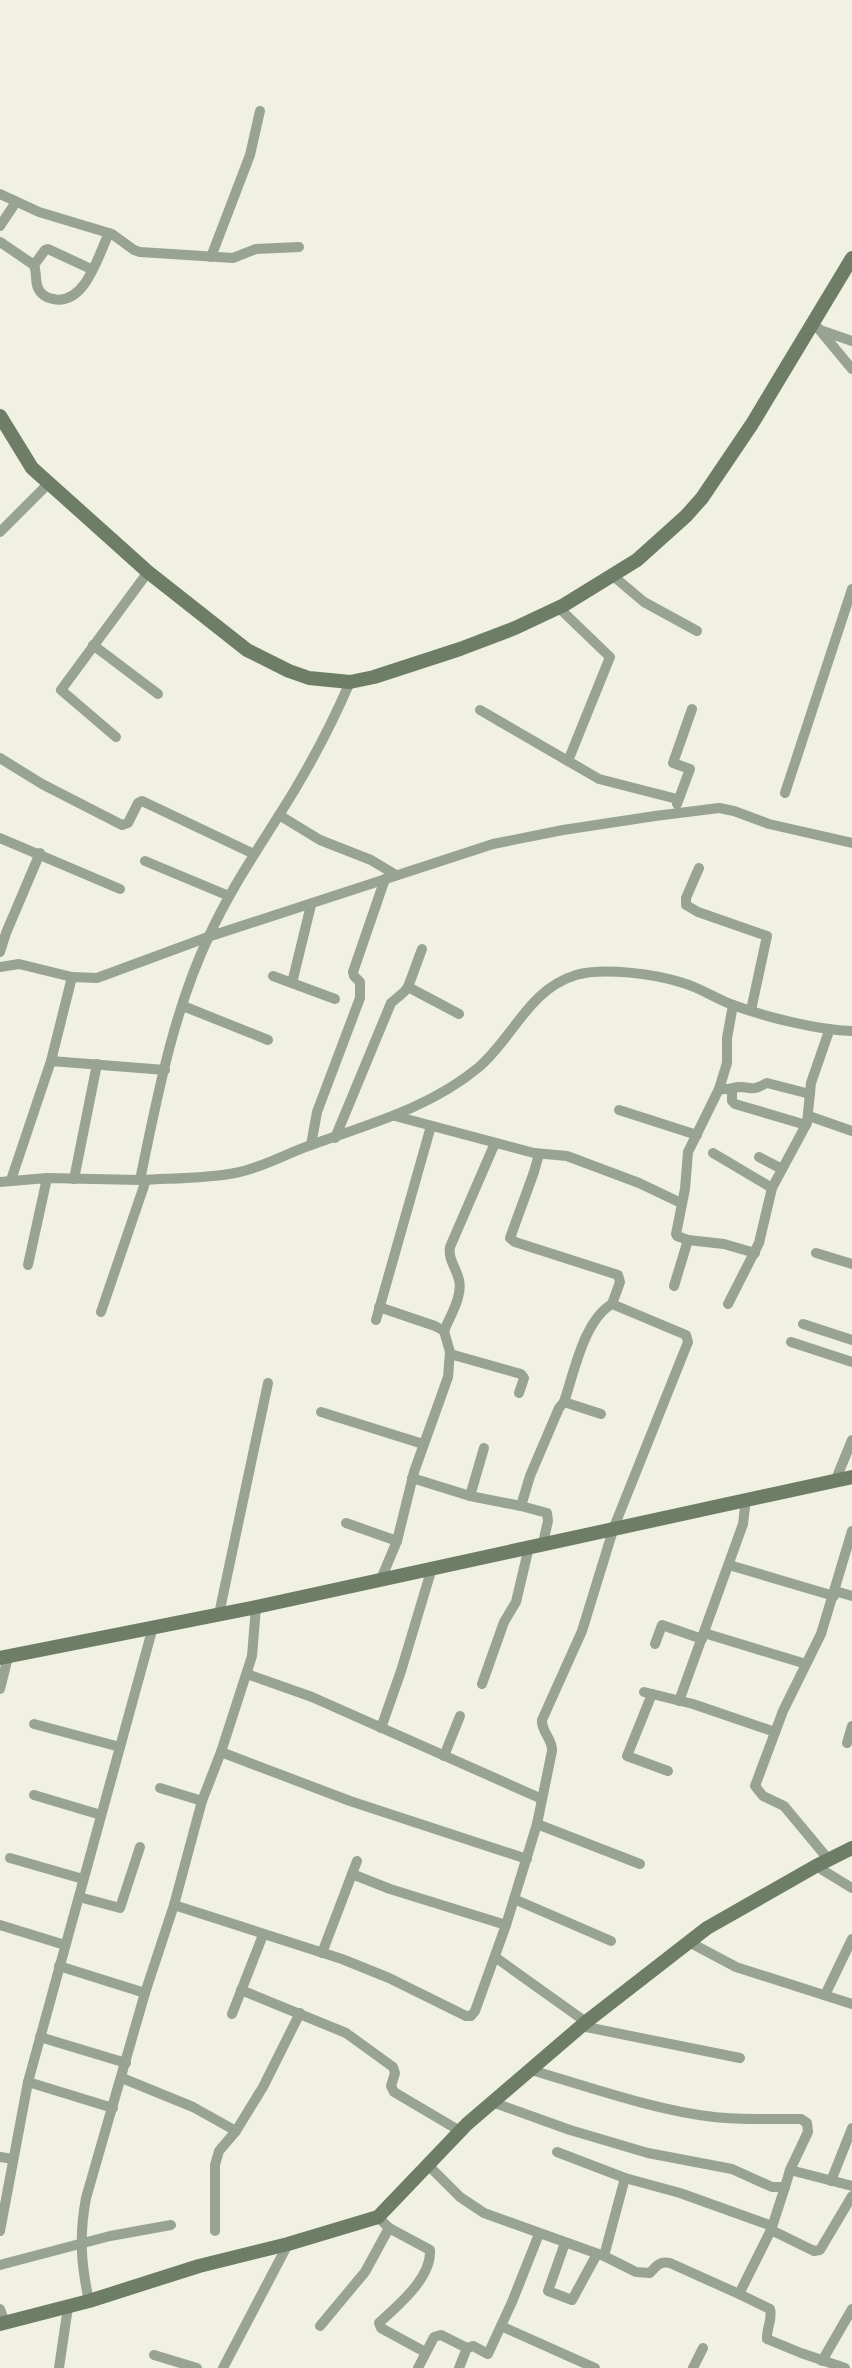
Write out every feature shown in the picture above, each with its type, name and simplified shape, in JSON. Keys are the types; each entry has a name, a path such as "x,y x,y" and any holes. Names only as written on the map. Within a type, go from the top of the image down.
{"street":[{"path":"211,257 250,155 260,111"},
{"path":"0,194 39,212 109,233 140,252 233,258 256,249 299,247"},
{"path":"0,226 16,202"},
{"path":"91,269 48,249 34,266 40,292 56,300 71,298 77,294 91,269 109,233"},
{"path":"0,242 34,266"},
{"path":"0,416 32,468 148,572 247,650 266,661 309,678 350,682 374,677 460,649 515,628 558,607 637,560 686,516 702,498 817,326 852,258"},
{"path":"817,326 852,341"},
{"path":"817,326 852,369"},
{"path":"0,532 50,483"},
{"path":"116,737 62,692 62,686 148,572"},
{"path":"612,575 644,602 698,631"},
{"path":"785,793 852,589"},
{"path":"558,607 610,657 568,761"},
{"path":"93,645 158,694"},
{"path":"100,1312 143,1180 165,1070 183,1006 208,937 229,896 279,815 336,715 350,682"},
{"path":"480,710 599,779 677,799"},
{"path":"676,813 677,799 690,769 674,763 692,710"},
{"path":"0,758 42,784 122,825 127,824 138,803 142,801 254,854"},
{"path":"0,968 19,964 72,977 97,978 208,937 493,844 563,830 676,813 719,808 769,824 852,843"},
{"path":"279,815 320,840 371,860 391,877"},
{"path":"0,838 40,853 120,889"},
{"path":"0,952 3,932 40,853"},
{"path":"145,861 229,896"},
{"path":"699,868 686,898 686,905 698,912 767,936 751,1010"},
{"path":"311,1144 317,1112 360,998 360,982 353,972 391,877"},
{"path":"292,983 311,904"},
{"path":"335,1138 391,1003 408,987 422,949"},
{"path":"72,977 51,1061 6,1181 47,1178 143,1180 232,1174 259,1167 311,1144 335,1138 395,1116 435,1097 477,1069 538,997 558,983 577,975 616,972 670,979 685,983 733,1005 829,1031 852,1031"},
{"path":"273,976 335,999"},
{"path":"408,987 459,1014"},
{"path":"733,1005 727,1038 728,1063 719,1089 688,1152 685,1189 676,1234 688,1240 727,1244 755,1253"},
{"path":"183,1006 268,1040"},
{"path":"728,1304 755,1253 772,1188 808,1120 812,1077 829,1031"},
{"path":"51,1061 165,1070"},
{"path":"74,1179 97,1064"},
{"path":"719,1089 755,1089 766,1083 810,1094"},
{"path":"732,1090 732,1101 735,1104 852,1131"},
{"path":"619,1110 697,1135"},
{"path":"395,1116 538,1154 567,1156 598,1166 681,1203"},
{"path":"376,1320 431,1126"},
{"path":"381,1579 397,1541 412,1478 448,1377 450,1354 444,1331 460,1291 458,1276 449,1258 450,1247 495,1143"},
{"path":"713,1153 772,1188"},
{"path":"520,1506 530,1476 559,1408 564,1402 584,1341 602,1310 612,1304 620,1282 618,1275 515,1242 510,1238 534,1172 538,1154"},
{"path":"759,1157 782,1169"},
{"path":"28,1265 47,1178"},
{"path":"674,1286 688,1240"},
{"path":"816,1253 852,1264"},
{"path":"174,1905 342,1959 389,1978 466,2016 471,2016 475,2011 506,1925 537,1824 552,1745 543,1728 542,1720 582,1631 614,1527 688,1342 686,1335 612,1304"},
{"path":"379,1307 444,1331"},
{"path":"803,1324 852,1340"},
{"path":"791,1342 852,1362"},
{"path":"450,1354 521,1374 524,1378 519,1393"},
{"path":"219,1614 268,1383"},
{"path":"564,1402 601,1413"},
{"path":"321,1412 423,1444"},
{"path":"836,1479 852,1440"},
{"path":"470,1496 484,1448"},
{"path":"0,1689 4,1657 256,1607 614,1527 852,1477"},
{"path":"412,1478 470,1496 547,1513 548,1521 543,1543"},
{"path":"679,1701 743,1524 746,1499"},
{"path":"346,1523 397,1541"},
{"path":"830,1860 784,1806 757,1791 755,1786 775,1732 821,1634 852,1531"},
{"path":"482,1684 504,1622 516,1602 529,1547"},
{"path":"729,1566 852,1596"},
{"path":"381,1728 432,1568"},
{"path":"89,2301 83,2274 81,2244 86,2198 145,1993 174,1905 202,1801 247,1674 252,1656 256,1607"},
{"path":"655,1644 662,1625 806,1664"},
{"path":"0,2231 28,2082 153,1627"},
{"path":"247,1674 312,1697 542,1799"},
{"path":"668,1771 627,1756 648,1693 775,1732"},
{"path":"444,1756 460,1716"},
{"path":"34,1724 120,1747"},
{"path":"847,1743 852,1726"},
{"path":"221,1752 350,1801 527,1859"},
{"path":"160,1788 202,1801"},
{"path":"34,1795 101,1815"},
{"path":"537,1824 640,1864"},
{"path":"79,1896 120,1908 141,1847"},
{"path":"0,2309 2,2323 68,2307 199,2266 288,2244 378,2217 460,2131 583,2024 707,1928 852,1848"},
{"path":"10,1858 83,1879"},
{"path":"322,1953 357,1861"},
{"path":"816,1866 852,1888"},
{"path":"352,1874 390,1889 506,1925"},
{"path":"514,1899 611,1941"},
{"path":"0,1925 65,1945"},
{"path":"231,2014 263,1935"},
{"path":"825,1995 852,1939"},
{"path":"689,1942 736,1966 852,2004"},
{"path":"495,1957 583,2024 740,2058"},
{"path":"59,1966 145,1993"},
{"path":"241,1990 346,2033 395,2070 391,2086 393,2092 460,2131"},
{"path":"215,2231 215,2165 219,2151 236,2131 263,2087 300,2013"},
{"path":"40,2037 126,2063"},
{"path":"531,2070 617,2095 695,2114 728,2118 801,2119 807,2123 808,2132 790,2170 771,2228 739,2294"},
{"path":"122,2079 193,2107 236,2131"},
{"path":"28,2082 112,2108"},
{"path":"492,2102 570,2130 648,2153 732,2169 772,2187 785,2187"},
{"path":"831,2181 852,2128"},
{"path":"557,2152 625,2178 680,2193 771,2228 814,2251 820,2250 852,2196"},
{"path":"0,2157 14,2159"},
{"path":"428,2164 460,2197 484,2213 600,2255 636,2272 651,2273 663,2261 670,2263 770,2309 771,2318 766,2332 767,2339 845,2368"},
{"path":"790,2170 852,2186"},
{"path":"565,2242 548,2291 572,2300 600,2255 625,2178"},
{"path":"378,2217 389,2228 430,2250 431,2258 413,2291 379,2325 425,2352"},
{"path":"0,2265 81,2244 171,2225"},
{"path":"320,2326 365,2272 389,2228"},
{"path":"418,2368 434,2337 441,2335 467,2348 473,2346 488,2354 539,2234"},
{"path":"223,2368 288,2244"},
{"path":"59,2368 68,2307"},
{"path":"822,2361 852,2309"},
{"path":"501,2326 571,2363 595,2368"},
{"path":"459,2368 467,2348"},
{"path":"693,2368 703,2348"},
{"path":"154,2355 197,2368"}]}
